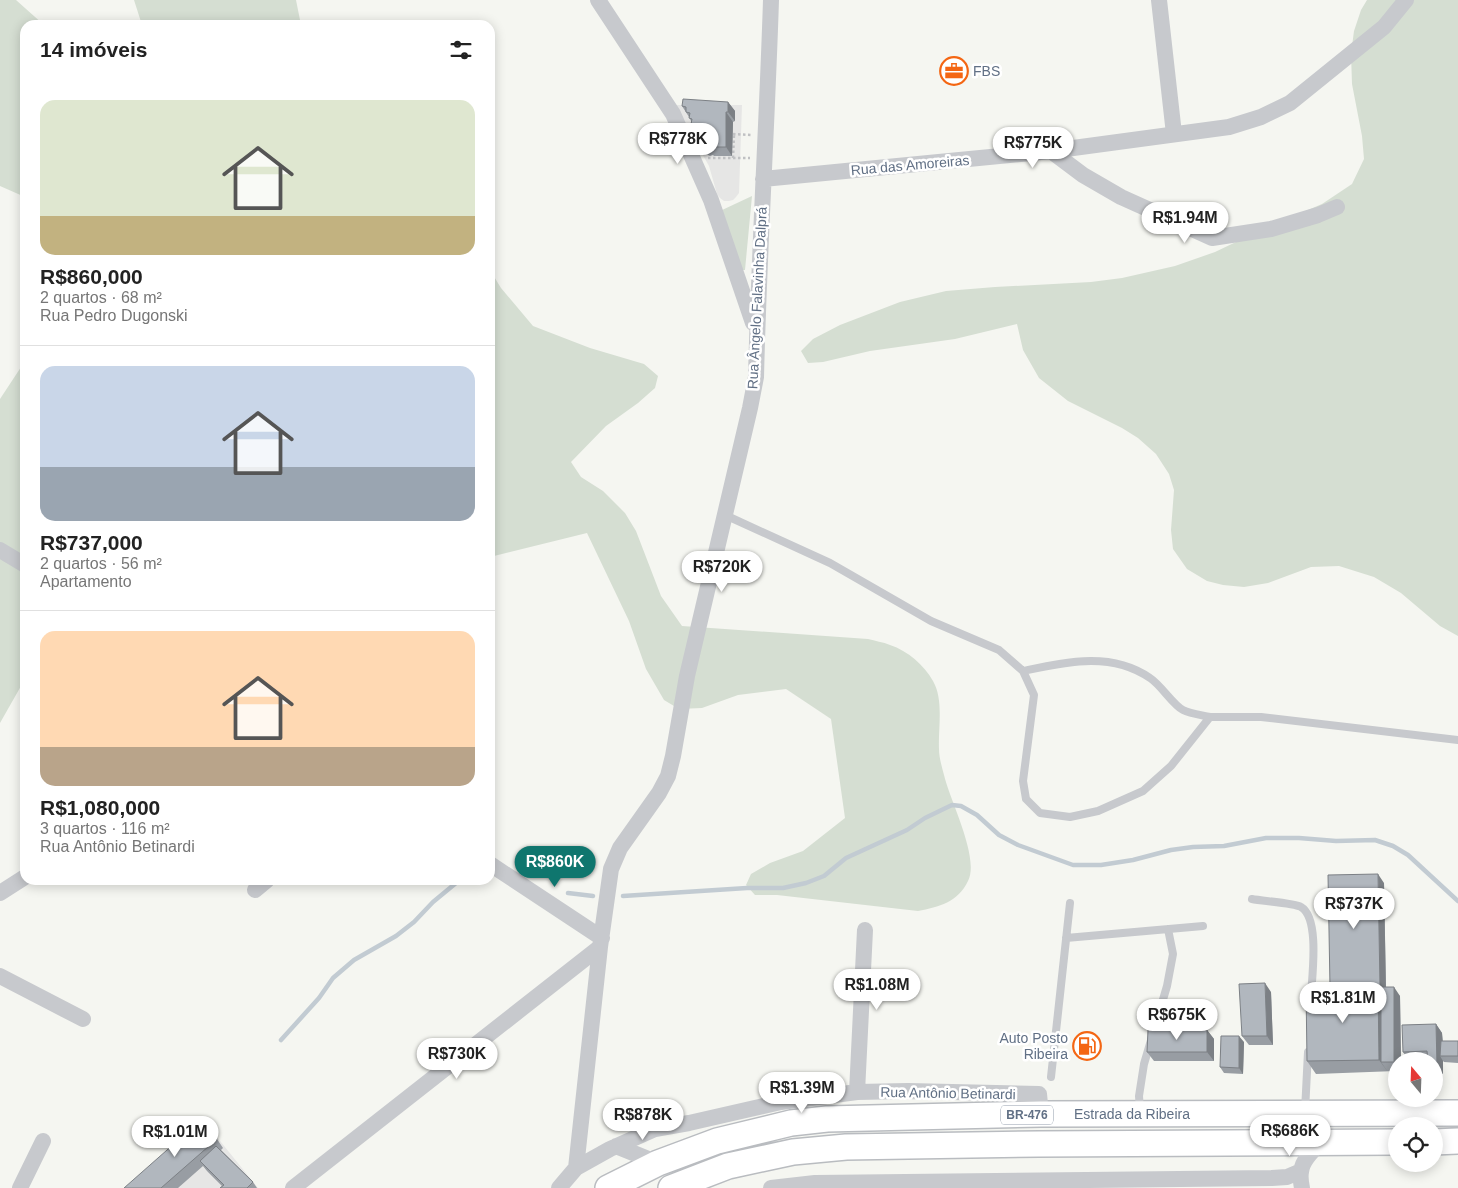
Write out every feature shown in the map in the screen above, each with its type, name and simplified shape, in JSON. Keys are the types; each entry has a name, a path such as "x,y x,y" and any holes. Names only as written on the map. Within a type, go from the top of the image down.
{"main road":[{"name":"Estrada da Ribeira","path":"608,1188 658,1164 717,1141 791,1123 827,1119 1042,1114 1458,1113"},
{"path":"1443,1142 1458,1141"},
{"name":"BR-476","path":"672,1188 736,1164 793,1152 846,1147 1388,1142"}],"street":[{"name":"Rua Ângelo Falavinha Dalprá","path":"576,1168 601,943 612,869 620,848 659,793 668,776 687,676 756,377 771,0"},
{"path":"1159,0 1174,134"},
{"name":"Rua das Amoreiras","path":"763,179 1051,151 1229,126 1261,117 1290,102 1384,27 1406,0"},
{"path":"599,1 672,114 711,200 757,333"},
{"path":"1051,151 1083,175 1121,197 1212,238 1271,229 1318,215 1337,207"},
{"path":"0,550 20,562"},
{"path":"294,1188 601,943 495,868"},
{"path":"0,893 20,880"},
{"path":"857,1092 865,930"},
{"path":"0,976 83,1019"},
{"name":"Rua Antônio Betinardi","path":"560,1188 576,1168 616,1146 655,1128 689,1123 781,1102 857,1092 908,1091 1039,1094 1042,1114"},
{"path":"20,1188 43,1140"},
{"path":"1302,1188 1301,1171 1310,1152 1321,1143"},
{"path":"616,1146 658,1164"},
{"path":"771,1188 815,1183 1272,1178 1287,1176 1301,1171"}],"lane":[{"path":"725,515 830,563 931,621 999,650 1023,671 1034,695 1023,781 1026,799 1040,813 1070,817 1098,811 1143,791 1172,766 1210,717"},
{"path":"1023,671 1062,663 1103,660 1124,664 1151,678 1183,710 1210,717 1261,717 1458,740"},
{"path":"1252,899 1300,906 1308,914 1314,945 1311,1001"},
{"path":"1051,1077 1070,903"},
{"path":"1066,938 1203,926"},
{"path":"1140,1115 1139,1096 1144,1064 1173,954 1168,929"},
{"path":"1305,1113 1308,1040"}],"path":[{"path":"733,158 734,134"},
{"path":"706,157 764,158"}],"shaded area":[{"path":"0,0 16,0 38,20 20,20 20,195 0,186"},
{"path":"134,0 296,0 300,20 140,20"},
{"path":"1367,0 1458,0 1458,636 1440,626 1401,593 1374,577 1339,566 1311,567 1268,583 1244,587 1207,581 1187,569 1173,549 1171,530 1174,490 1169,474 1156,454 1138,438 1068,401 1039,378 1023,350 1017,324 955,339 870,351 823,362 808,363 801,351 813,339 840,325 900,302 946,291 1091,282 1122,278 1175,266 1215,252 1322,204 1352,184 1364,159 1362,136 1352,84 1351,54 1354,31 1361,10"},
{"path":"675,105 742,105 739,193 733,200 724,201 717,194 709,166"},
{"path":"752,196 745,270 740,270 720,211"},
{"path":"495,278 533,326 590,348 644,364 658,376 655,388 606,426 571,462 581,477 603,491 625,513 636,531 661,596 682,626 868,639 903,651 915,659 929,675 938,697 941,762 947,786 963,829 970,858 971,871 968,881 959,894 953,899 933,908 918,911 777,895 755,895 746,885 751,874 770,863 803,851 845,818 831,719 786,689 738,695 702,708 679,709 664,700 646,669 629,621 587,533 495,556"},
{"path":"20,369 20,688 0,723 0,399"},
{"path":"208,1126 258,1188 137,1188"}],"building":[{"path":"683,99 728,102 728,112 726,112 726,147 702,145 700,142 701,124 691,124 690,113 686,112 686,107 682,106"},
{"path":"1378,874 1380,986 1330,987 1328,875"},
{"path":"1265,983 1267,1036 1242,1036 1239,984"},
{"path":"1378,986 1379,1060 1307,1061 1306,987"},
{"path":"1381,987 1394,987 1394,1052 1388,1052 1388,1062 1381,1062"},
{"path":"1436,1024 1437,1052 1403,1052 1402,1025"},
{"path":"1148,1030 1207,1030 1207,1052 1147,1052"},
{"path":"1221,1036 1239,1036 1239,1068 1220,1067"},
{"path":"1441,1041 1458,1041 1458,1056 1443,1056 1443,1052 1440,1052"},
{"path":"201,1120 217,1139 161,1188 124,1188"},
{"path":"216,1146 253,1182 247,1188 220,1188 224,1185 200,1161"}],"waterway":[{"path":"623,896 747,888 783,888 806,883 824,876 846,858 907,830 925,818 952,805 961,806 977,815 999,835 1018,845 1073,865 1101,865 1133,860 1171,850 1224,846 1266,838 1336,841 1375,840 1393,846 1408,855 1458,901"},
{"path":"281,1040 319,998 333,978 354,960 396,936 454,885"},
{"path":"568,893 593,896"}],"place":[{"name":"FBS","path":"954,71"},
{"name":"Auto Posto Ribeira","path":"1087,1046"}]}
